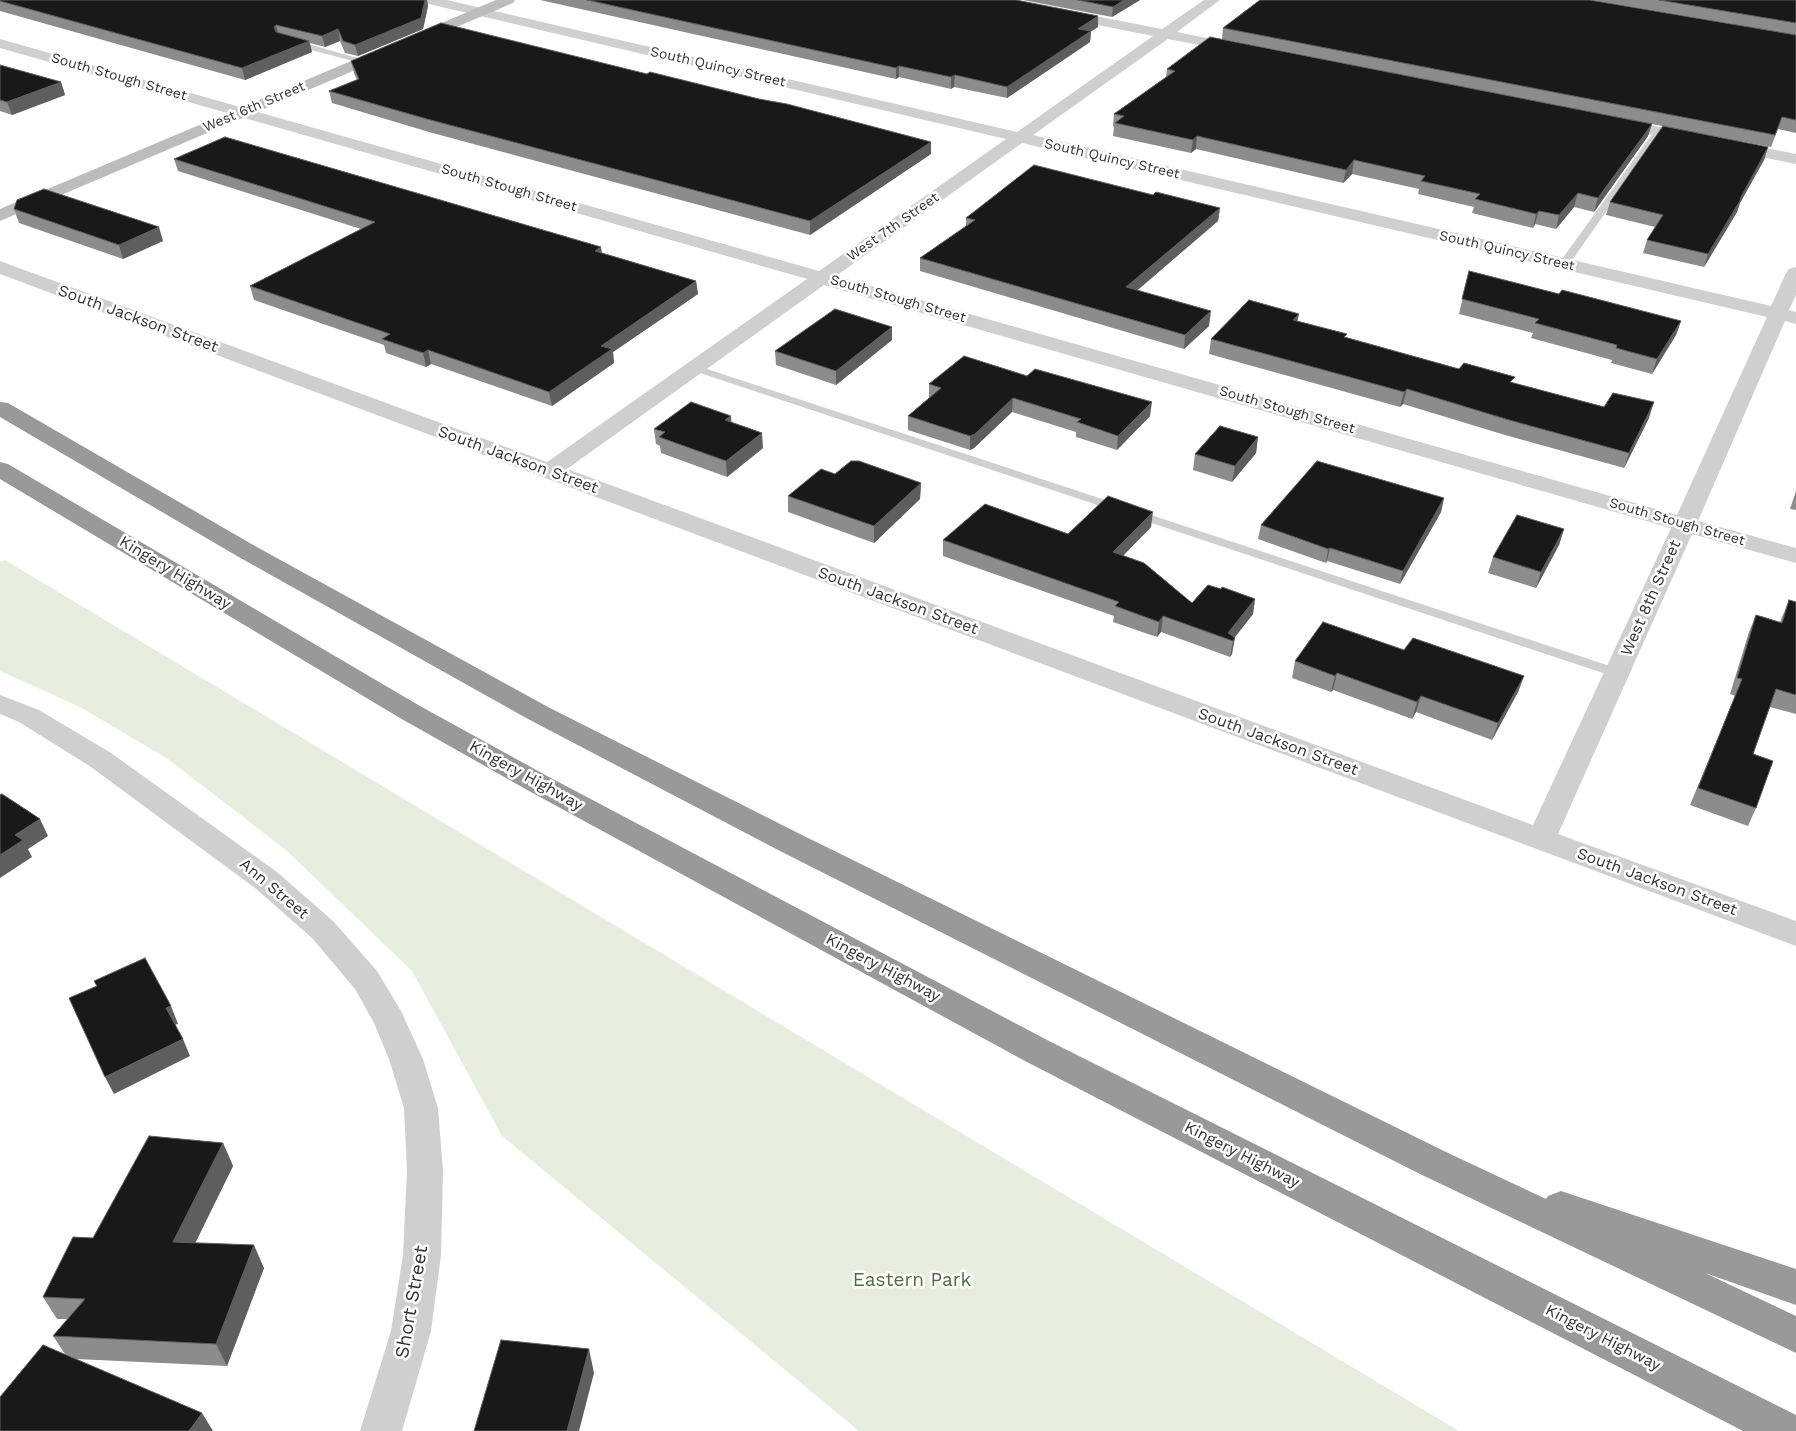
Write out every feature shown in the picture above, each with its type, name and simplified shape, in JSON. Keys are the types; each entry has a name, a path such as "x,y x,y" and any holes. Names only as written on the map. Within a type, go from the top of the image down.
{"highway":[{"path":"0,408 246,551 538,713 791,843 1433,1163 1796,1335"},
{"name":"Kingery Highway","path":"0,469 410,712 548,788 1037,1051 1785,1431"},
{"path":"1433,1163 1796,1287"}],"street":[{"name":"South Quincy Street","path":"428,0 1787,316"},
{"name":"West 6th Street","path":"0,216 508,0"},
{"path":"992,0 1252,51"},
{"name":"West 7th Street","path":"549,471 1213,0"},
{"name":"South Stough Street","path":"0,43 1796,556"},
{"path":"1600,120 1796,159"},
{"name":"South Jackson Street","path":"0,267 1796,934"},
{"name":"West 8th Street","path":"1541,839 1685,524 1787,316 1796,273"},
{"name":"Ann Street","path":"0,704 29,716 101,760 266,880 323,930 366,980 389,1020 406,1059 421,1108 425,1171"},
{"name":"Short Street","path":"381,1431 411,1331 422,1255 425,1171"}],"lane":[{"path":"282,40 364,61"},
{"path":"1564,264 1658,132"},
{"path":"695,368 1617,673"}],"green space":[{"name":"Eastern Park","path":"5,560 1459,1431 859,1431 502,1136 412,971 287,851 168,759 80,707 0,671 0,562"}],"building":[{"path":"0,0 425,0 421,18 355,45 343,41 338,29 322,36 276,25 274,27 276,32 309,41 242,68"},
{"path":"587,0 1016,0 1098,16 1078,29 1091,31 1007,87 955,75 951,77 899,66 896,68"},
{"path":"1078,0 1124,0 1113,7"},
{"path":"1260,0 1590,0 1796,35 1796,120 1782,117 1775,135 1223,28"},
{"path":"1659,0 1796,0 1796,23"},
{"path":"441,23 647,74 650,72 787,104 931,142 810,221 329,91 359,79 351,61"},
{"path":"1210,37 1652,124 1598,198 1578,193 1559,215 1539,211 1536,214 1475,199 1480,194 1421,181 1425,176 1354,160 1346,170 1197,136 1193,140 1115,123 1124,116 1114,114 1175,71 1167,69"},
{"path":"0,65 61,82 7,102 0,100"},
{"path":"1663,126 1768,147 1741,199 1708,254 1647,240 1663,215 1610,202"},
{"path":"225,137 601,247 595,251 696,281 601,346 612,349 549,392 428,350 423,353 382,339 390,334 250,286 375,222 174,159"},
{"path":"1034,165 1153,195 1156,192 1220,208 1126,287 1211,311 1185,335 920,258 975,220 966,218"},
{"path":"44,189 159,227 119,245 14,209 17,200"},
{"path":"1469,271 1559,294 1562,290 1681,321 1657,359 1616,348 1617,345 1535,323 1539,319 1462,299"},
{"path":"1249,300 1299,314 1293,320 1347,334 1344,337 1459,369 1464,363 1515,377 1510,382 1604,407 1613,393 1654,402 1629,453 1509,420 1407,389 1404,392 1211,339"},
{"path":"835,309 892,327 836,371 775,351"},
{"path":"964,356 1027,376 1035,369 1152,402 1118,436 1077,422 1081,419 1013,398 975,434 970,436 908,416 941,388 929,384"},
{"path":"691,402 731,416 725,420 762,433 726,461 659,437 665,432 654,429"},
{"path":"1220,426 1258,437 1235,466 1195,454"},
{"path":"851,461 859,461 921,483 874,526 788,496 821,469 835,474"},
{"path":"1317,461 1444,498 1403,571 1330,548 1328,549 1261,525"},
{"path":"1108,496 1153,512 1113,552 1144,563 1192,603 1208,585 1221,589 1222,587 1255,599 1228,633 1235,638 1233,641 1163,616 1159,622 1115,606 1119,602 943,540 985,504 1068,534"},
{"path":"1517,515 1564,529 1541,572 1493,557"},
{"path":"1789,600 1796,602 1796,695 1776,689 1753,754 1773,761 1756,808 1698,788 1742,679 1737,678 1756,615 1782,623"},
{"path":"1323,622 1404,650 1413,638 1524,676 1498,723 1421,696 1417,702 1337,673 1335,676 1295,661"},
{"path":"2,794 40,819 15,835 23,840 0,855 0,795"},
{"path":"145,958 171,1006 166,1008 183,1039 105,1077 69,998 97,986 94,981"},
{"path":"149,1136 223,1143 173,1242 254,1245 216,1344 53,1336 85,1299 43,1297 73,1237 93,1238"},
{"path":"501,1340 589,1349 567,1431 474,1431"},
{"path":"43,1345 202,1413 189,1431 0,1431 0,1397"}]}
